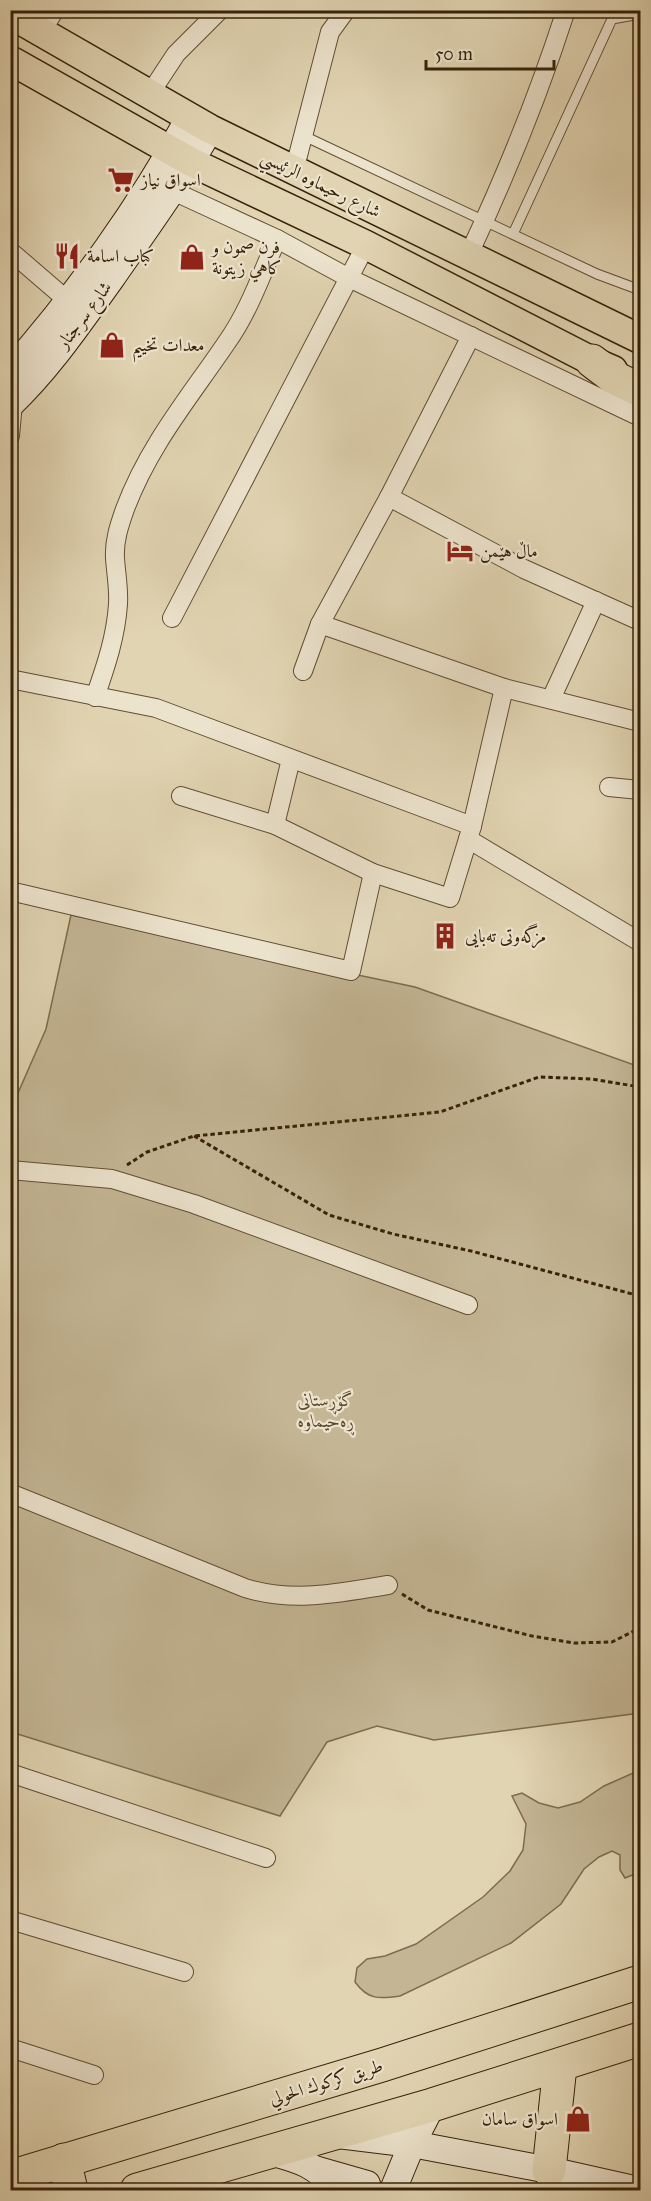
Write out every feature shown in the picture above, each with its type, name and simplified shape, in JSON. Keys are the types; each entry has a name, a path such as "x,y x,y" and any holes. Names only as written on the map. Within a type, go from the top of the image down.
{"highway":[{"path":"592,361 613,377 640,390"},
{"name":"طريق كركوك الحولي","path":"10,2177 68,2175 382,2065 640,1982"},
{"path":"137,2190 432,2105 640,2039"},
{"path":"549,2170 560,2066"}],"main road":[{"name":"شارع رحيماوه الرئيسي","path":"10,14 48,21 149,95 200,123 640,339"},
{"name":"شارع رحيماوه الرئيسي","path":"11,62 181,156 366,245 592,361 640,381"},
{"path":"606,323 640,330"}],"street":[{"path":"149,95 176,54 220,10"},
{"path":"294,171 330,32 346,10"},
{"path":"469,254 518,146 549,64 566,10"},
{"name":"شارع سرجنار","path":"10,371 68,300 120,227 181,156 200,123"},
{"name":"شارع سرجنار","path":"12,404 51,359 173,191 181,156"},
{"path":"173,191 277,239 349,278 640,417"},
{"path":"95,697 110,654 117,624 116,532 141,473 168,426 228,341 245,311 277,239"},
{"path":"172,618 366,245"},
{"path":"10,251 68,300"},
{"path":"303,671 320,624 389,497 471,336"},
{"path":"10,436 12,404"},
{"path":"389,497 524,569 640,621"},
{"path":"551,699 596,601"},
{"path":"320,624 504,688 640,722"},
{"path":"10,679 156,708 291,759 470,833 640,942"},
{"path":"181,796 275,825 373,873 450,898 470,833 504,688"},
{"path":"275,825 291,759"},
{"path":"609,787 640,790"},
{"path":"10,891 351,971 373,873"},
{"path":"10,1170 112,1179 194,1204 468,1305"},
{"path":"10,1493 245,1588 267,1594 294,1597 388,1585"},
{"path":"10,1773 266,1858"},
{"path":"10,1920 184,1972"},
{"path":"10,2048 93,2075"},
{"path":"393,2190 412,2144 432,2105"},
{"path":"328,2134 412,2144 549,2170 638,2190"},
{"path":"270,2152 299,2160 318,2170 372,2188"},
{"path":"318,2170 334,2190"}],"lane":[{"path":"513,234 612,19 640,14"},
{"path":"304,136 597,274 640,290"}],"path":[{"path":"112,1179 127,1165 147,1152 194,1136 440,1112 539,1077 592,1079 640,1087"},
{"path":"194,1136 329,1215 393,1234 471,1251 640,1296"},
{"path":"388,1585 415,1604 428,1610 532,1636 574,1643 612,1642 640,1628"}],"green space":[{"name":"گۆڕستانی ڕەحیماوە","path":"71,915 415,987 640,1067 640,1713 434,1740 377,1726 327,1742 280,1816 11,1732 11,1109 46,1029"},
{"path":"640,1770 640,1872 625,1878 620,1870 620,1855 612,1851 599,1857 584,1869 561,1904 511,1943 400,1996 374,1997 355,1982 357,1968 367,1959 385,1956 416,1944 483,1897 510,1871 523,1850 526,1824 512,1796 522,1793 539,1803 558,1808 580,1802 604,1786"}],"place":[{"name":"اسواق نياز","path":"121,180"},
{"name":"كباب اسامة","path":"67,256"},
{"name":"فرن صمون و كاهي زيتونة","path":"192,257"},
{"name":"معدات تخييم","path":"112,345"},
{"name":"ماڵ هێمن","path":"460,551"},
{"name":"مزگەوتی تەبایی","path":"445,936"},
{"name":"اسواق سامان","path":"578,2119"}]}
